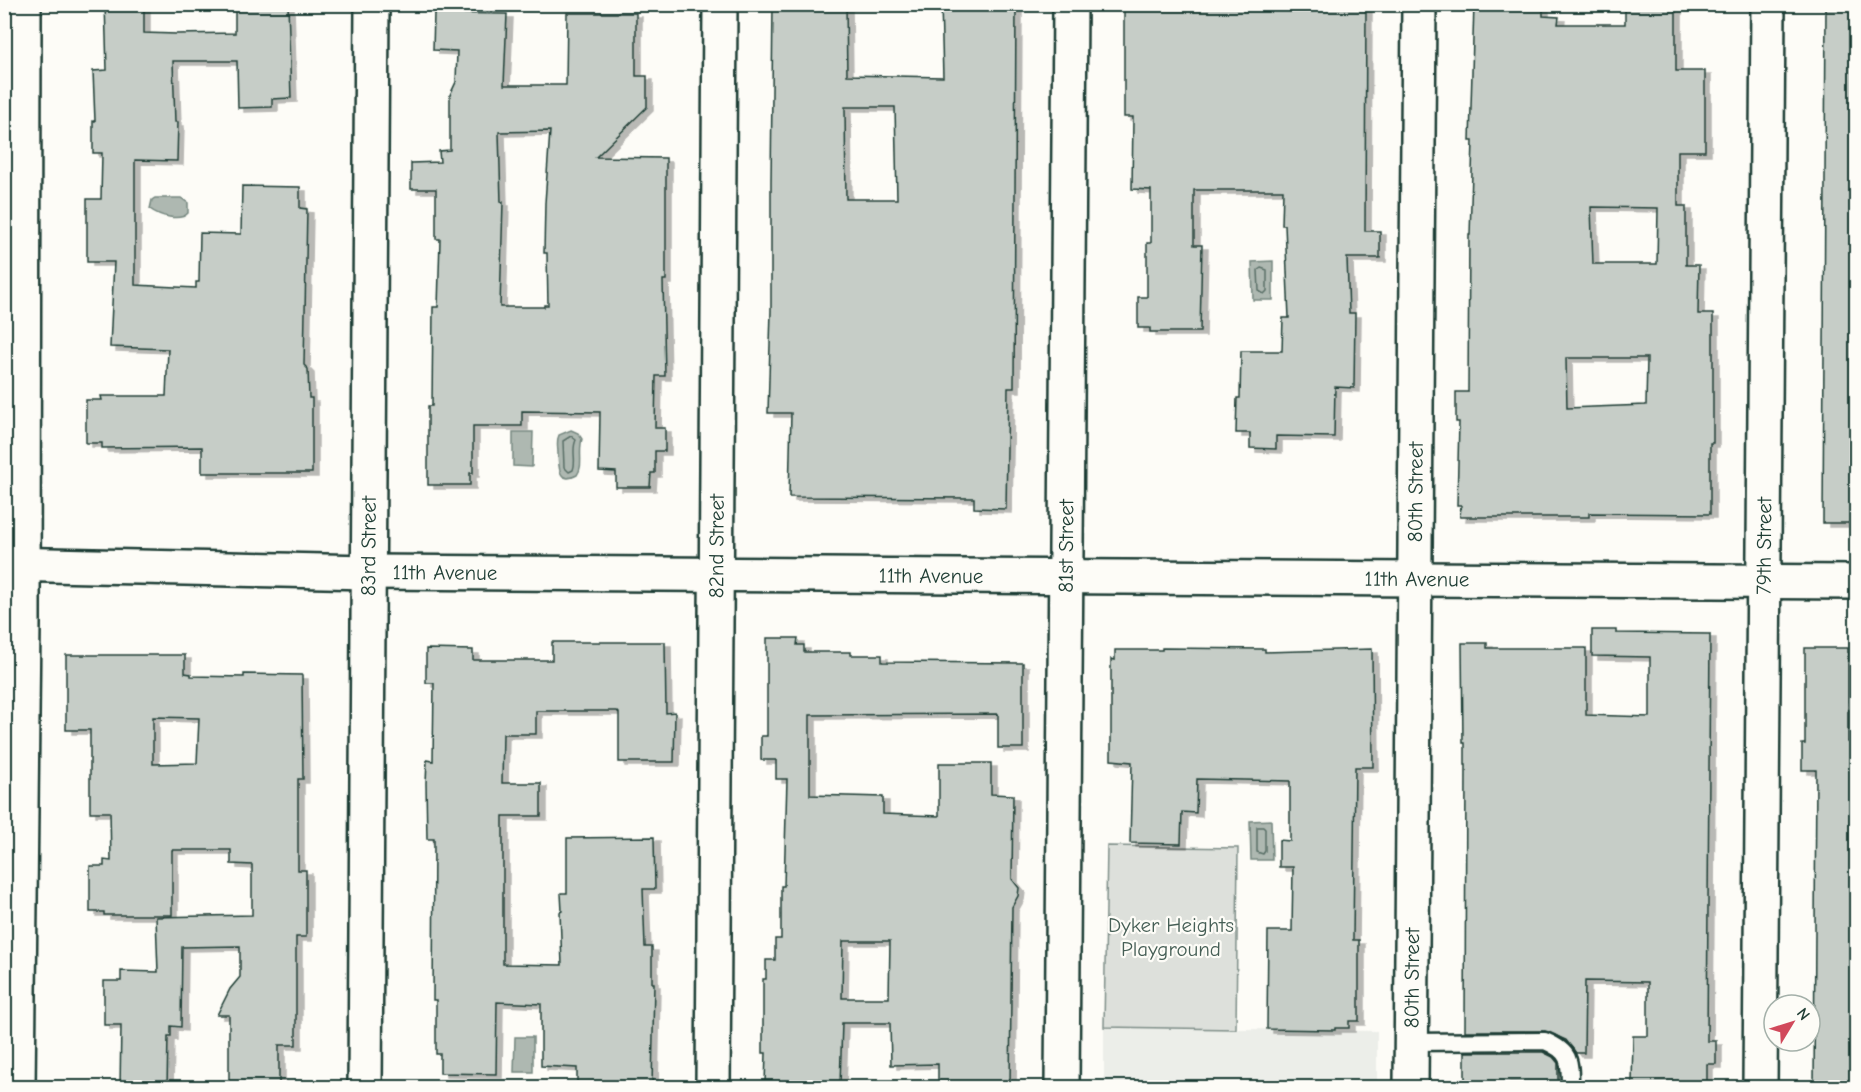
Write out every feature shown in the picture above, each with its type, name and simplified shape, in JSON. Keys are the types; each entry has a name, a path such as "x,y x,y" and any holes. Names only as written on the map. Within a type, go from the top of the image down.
{"street":[{"path":"18,1088 14,564 24,4"},
{"name":"83rd Street","path":"365,1088 372,4"},
{"name":"82nd Street","path":"712,1088 720,4"},
{"name":"81st Street","path":"1062,1088 1070,4"},
{"name":"80th Street","path":"1411,1088 1419,4"},
{"name":"79th Street","path":"1760,1088 1768,4"},
{"name":"11th Avenue","path":"14,564 368,572 1857,582"}],"lane":[{"path":"1411,1042 1545,1041 1560,1047 1567,1055 1570,1068 1570,1088"}],"shaded area":[{"path":"1104,1027 1377,1031 1377,1087 1104,1087"}],"green space":[{"name":"Dyker Heights Playground","path":"1107,846 1238,848 1236,1029 1104,1027"}],"water":[{"path":"181,198 188,203 188,213 175,218 159,214 150,209 152,200"},
{"path":"1273,261 1273,300 1253,300 1252,262"},
{"path":"571,430 578,433 582,439 580,467 577,475 566,478 559,469 557,444 559,435"},
{"path":"513,432 533,432 532,467 513,466"},
{"path":"1271,820 1272,860 1251,860 1250,821"},
{"path":"515,1037 533,1037 533,1072 514,1072"}],"building":[{"path":"105,4 144,4 144,33 176,34 235,33 235,4 288,4 291,98 272,99 272,107 238,108 237,61 173,61 175,122 178,122 177,161 135,160 135,285 196,288 196,282 199,282 200,233 241,234 242,186 300,187 300,208 307,209 304,365 308,369 309,398 312,398 312,473 202,473 202,447 102,448 102,443 86,443 86,400 102,400 101,396 166,396 168,349 110,347 114,262 87,262 87,199 101,199 102,153 93,153 93,121 95,121 93,71 107,70"},
{"path":"773,4 846,4 847,75 943,77 941,4 1016,4 1014,388 1008,388 1006,509 974,508 974,498 789,497 791,413 768,413","holes":["845,107 895,107 897,199 846,199"]},
{"path":"1124,4 1366,4 1365,231 1380,231 1380,258 1347,258 1349,313 1355,313 1354,388 1335,387 1334,437 1276,436 1276,449 1250,448 1250,433 1236,433 1237,398 1240,398 1241,351 1282,351 1283,318 1289,318 1285,225 1282,225 1283,190 1194,190 1194,245 1202,245 1200,332 1150,332 1150,328 1138,328 1138,297 1147,297 1147,243 1151,243 1151,190 1132,189 1133,117 1124,117"},
{"path":"1474,4 1543,4 1543,16 1559,17 1558,24 1625,24 1625,4 1676,4 1676,71 1705,71 1705,151 1678,151 1678,206 1686,206 1686,265 1699,265 1698,314 1713,314 1713,443 1710,443 1710,514 1589,513 1589,517 1460,517 1461,505 1457,505 1459,422 1456,422 1456,392 1468,392 1469,235 1473,141 1470,141","holes":["1591,207 1658,208 1657,264 1593,264","1566,358 1647,358 1646,405 1567,408"]},
{"path":"1826,4 1857,4 1857,523 1823,523"},
{"path":"434,13 507,14 504,85 566,85 567,13 636,13 636,76 647,76 647,107 596,157 666,158 666,280 663,280 665,376 656,376 655,428 665,428 665,451 655,451 655,473 651,473 650,487 616,487 616,472 599,471 600,412 522,411 522,426 473,426 473,473 470,473 470,485 428,485 428,406 432,406 433,307 438,307 440,239 436,239 436,189 411,189 411,163 440,162 439,151 450,150 450,95 456,82 457,51 433,50","holes":["550,131 544,253 547,253 548,305 544,307 500,307 503,202 501,202 499,132"]},
{"path":"1592,630 1616,630 1616,633 1710,634 1707,1041 1716,1041 1716,1064 1707,1064 1707,1085 1632,1085 1633,1036 1648,1036 1648,982 1585,981 1584,1053 1576,1053 1566,1040 1545,1031 1465,1031 1466,765 1465,743 1463,743 1462,643 1487,643 1487,648 1586,648 1586,715 1650,717 1650,657 1592,656"},
{"path":"767,638 798,638 797,645 804,645 804,652 851,652 851,655 882,655 882,662 1023,663 1023,748 998,748 998,714 810,715 810,795 883,797 883,814 939,816 939,763 991,763 991,794 1013,795 1012,879 1019,888 1018,896 1012,907 1010,1087 938,1087 938,1064 891,1065 890,1023 842,1023 840,1085 765,1084 763,979 766,979 766,960 775,960 775,939 781,939 781,886 784,886 787,779 776,779 776,760 761,760 761,736 767,736","holes":["843,941 890,941 889,998 842,998"]},
{"path":"552,642 665,642 666,713 675,712 674,762 619,762 619,713 617,711 536,711 536,734 503,734 502,783 541,783 541,816 503,816 503,964 562,965 560,912 562,911 561,893 567,893 567,838 654,837 655,889 643,889 645,947 652,947 652,983 654,983 652,1088 577,1088 577,1068 541,1066 541,1004 497,1002 496,1074 440,1073 440,1054 436,1054 436,1000 433,1000 434,839 427,839 426,783 427,760 433,761 434,683 426,683 426,649 473,650 473,660 552,660"},
{"path":"1162,648 1265,649 1265,652 1372,649 1373,767 1355,767 1353,940 1359,940 1359,1021 1349,1021 1349,1028 1335,1028 1335,1030 1267,1029 1268,931 1292,931 1293,867 1279,867 1279,840 1290,841 1290,781 1197,779 1196,813 1182,812 1181,844 1130,843 1132,762 1111,760 1111,659 1115,660 1115,650 1162,650"},
{"path":"1805,648 1848,648 1848,742 1857,742 1857,1088 1814,1088 1814,1053 1822,1053 1822,993 1815,993 1816,770 1802,770 1802,744 1805,744"},
{"path":"66,655 185,655 185,673 191,676 302,675 303,779 298,779 298,870 306,870 306,937 296,937 296,1045 279,1045 279,1088 229,1088 229,1015 217,1015 230,989 240,977 240,946 182,947 181,1027 171,1026 171,1036 168,1036 167,1088 120,1088 121,1025 104,1025 104,981 121,981 121,971 158,972 156,917 252,915 252,865 231,864 231,850 172,850 172,915 104,915 104,912 90,912 90,866 104,866 104,860 111,861 110,812 90,812 90,730 66,730","holes":["153,717 199,718 197,763 153,764"]},
{"path":"1465,1052 1543,1052 1553,1057 1558,1063 1558,1084 1510,1083 1510,1088 1465,1088"}]}
